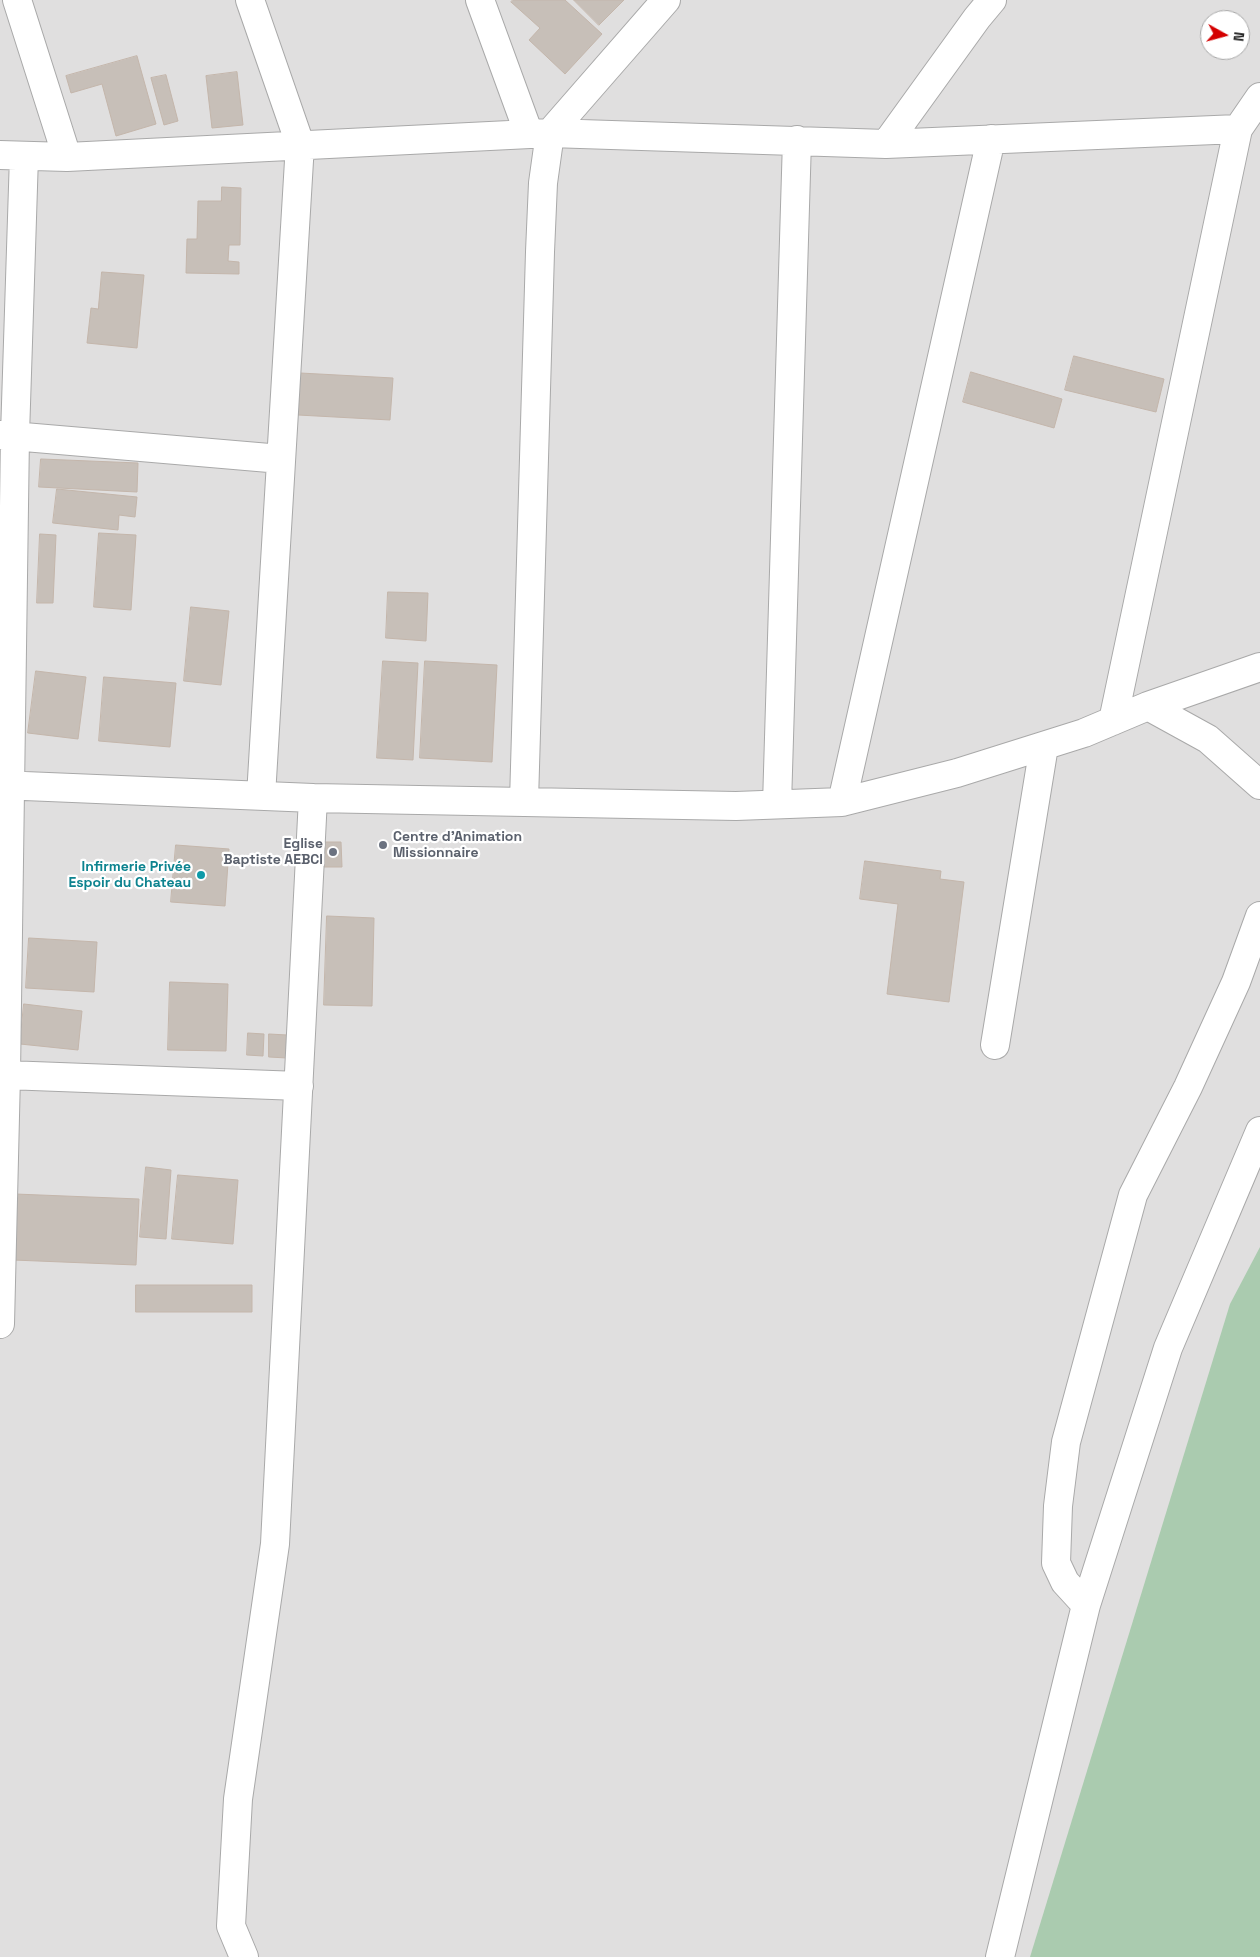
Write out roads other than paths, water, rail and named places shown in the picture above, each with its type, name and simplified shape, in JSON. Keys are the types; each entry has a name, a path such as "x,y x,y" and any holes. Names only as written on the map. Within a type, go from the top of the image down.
{"street":[{"path":"17,0 67,156"},
{"path":"250,0 300,144 261,796"},
{"path":"480,0 540,133 543,183 524,801"},
{"path":"540,133 666,0"},
{"path":"886,144 992,0"},
{"path":"1113,721 1238,129 1260,97"},
{"path":"0,1324 6,1075 5,786 12,155 67,156 540,133 886,144 1238,129"},
{"path":"842,802 991,139"},
{"path":"777,804 797,140"},
{"path":"8,435 281,459"},
{"path":"5,786 313,798 736,806 842,802 957,773 1044,746 1084,733 1148,706 1260,667"},
{"path":"1148,706 1208,739 1260,785"},
{"path":"995,1045 1044,746"},
{"path":"244,1957 232,1926 238,1799 275,1544 313,798"},
{"path":"1086,1605 1065,1582 1056,1563 1058,1506 1066,1442 1133,1195 1188,1087 1236,982 1260,916"},
{"path":"6,1075 299,1086"},
{"path":"1000,1957 1086,1605 1168,1348 1260,1131"}],"place":[{"name":"Centre d'Animation Missionnaire","path":"383,845"},
{"name":"Eglise Baptiste AEBCI","path":"333,852"},
{"name":"Infirmerie Privée Espoir du Chateau","path":"201,875"}]}
